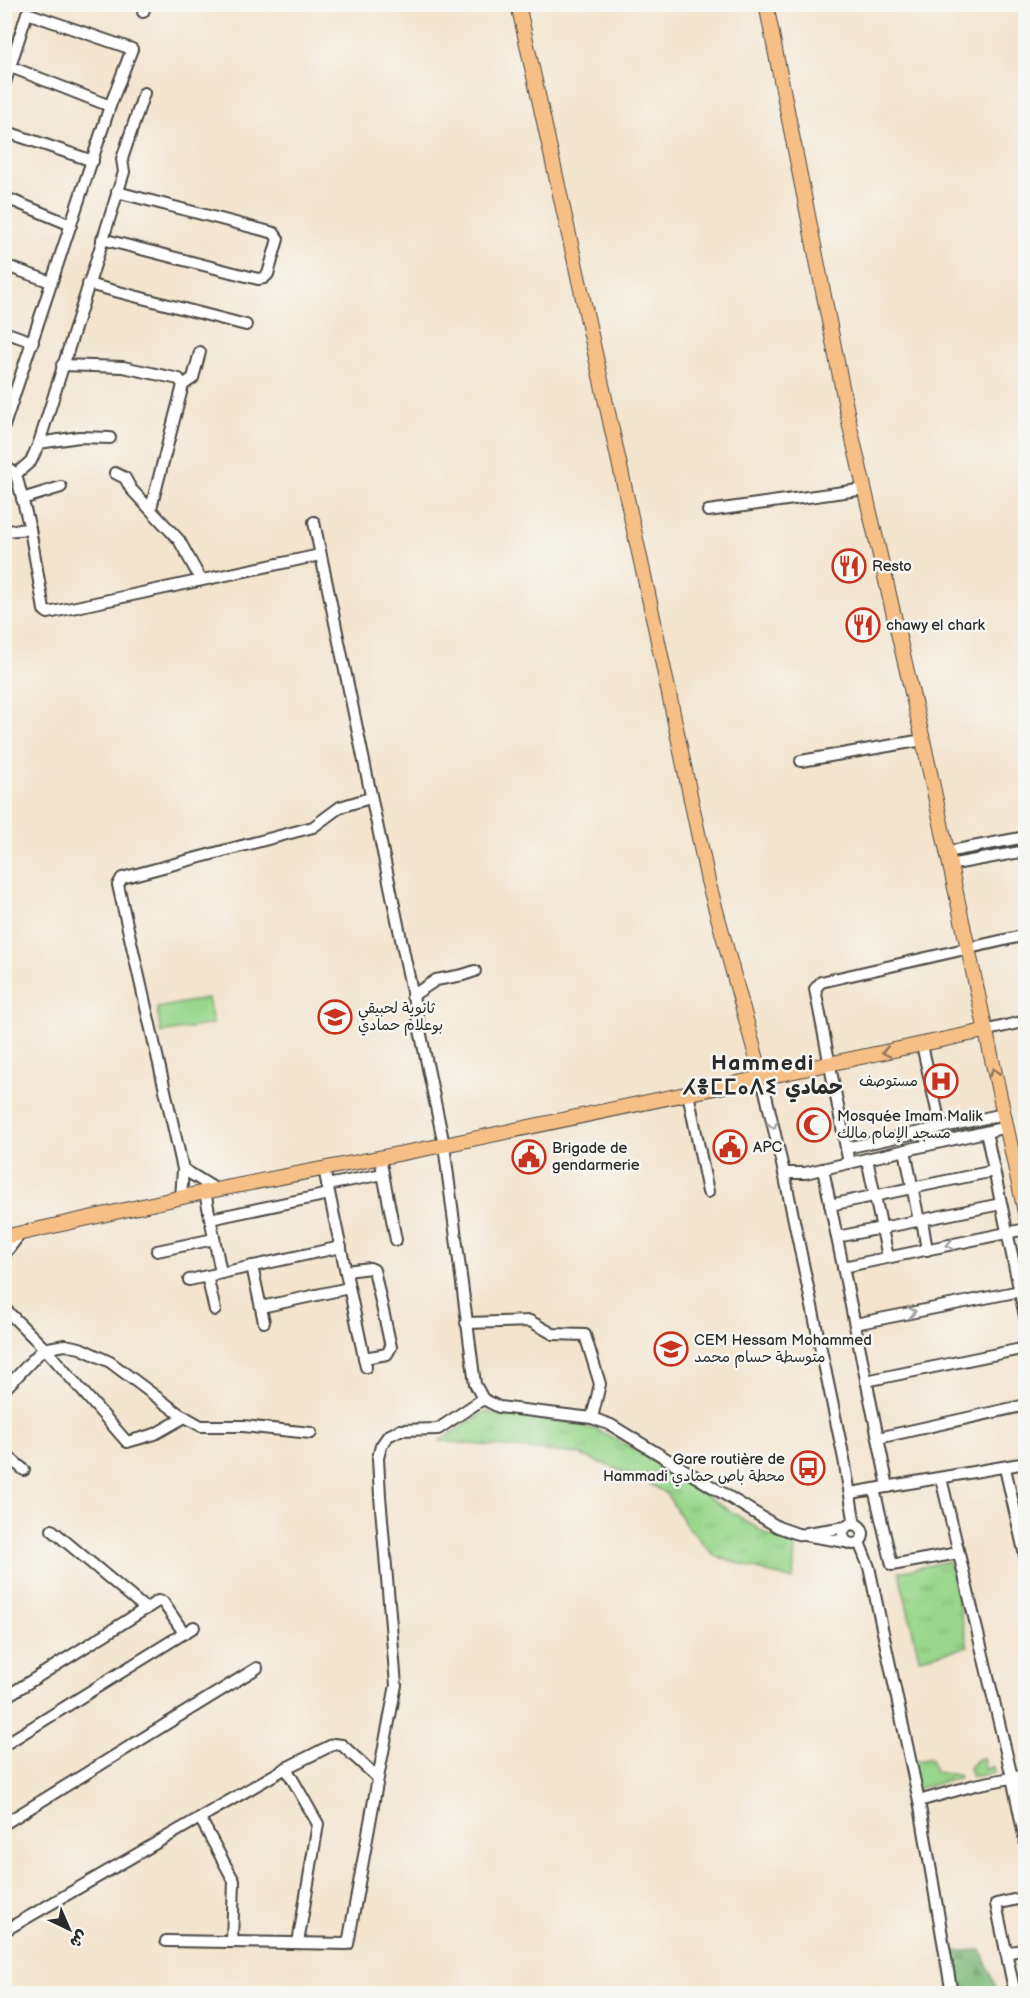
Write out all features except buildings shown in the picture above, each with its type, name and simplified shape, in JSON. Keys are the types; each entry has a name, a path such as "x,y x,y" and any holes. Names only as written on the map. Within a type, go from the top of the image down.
{"main road":[{"path":"518,4 638,546 708,880 762,1078"},
{"path":"766,4 834,345 923,740 1026,1217"},
{"path":"4,1237 211,1191 444,1145 984,1031"}],"street":[{"path":"4,86 27,13 132,49 110,106 33,342 8,397 4,426"},
{"path":"11,67 110,106"},
{"path":"16,474 32,461 39,443 124,172 122,159 144,93"},
{"path":"4,131 93,161"},
{"path":"102,239 258,279 264,278 269,272 278,239 274,233 117,192"},
{"path":"4,197 71,225"},
{"path":"4,265 51,282"},
{"path":"88,284 246,325"},
{"path":"4,332 33,342"},
{"path":"151,508 185,381 200,352"},
{"path":"62,365 123,367 185,381"},
{"path":"39,443 79,437 110,438"},
{"path":"4,465 16,474 30,529 44,610 48,613 320,555"},
{"path":"115,473 125,478 131,489 179,540 201,580"},
{"path":"22,499 61,487"},
{"path":"708,511 865,489"},
{"path":"314,522 444,1145 465,1323 475,1384 483,1399 500,1407 592,1418 618,1428 778,1527 798,1534 851,1544 859,1542 862,1538 860,1527 850,1526 798,1534"},
{"path":"4,531 30,529"},
{"path":"801,761 923,740"},
{"path":"181,1198 183,1169 118,885 120,881 133,875 314,827 340,807 370,798"},
{"path":"948,859 1026,837"},
{"path":"948,859 1026,851"},
{"path":"849,1163 815,989 817,985 821,982 967,947 1026,935"},
{"path":"412,996 436,980 475,971"},
{"path":"984,1031 1026,1021"},
{"path":"922,1045 941,1128"},
{"path":"762,1078 851,1493 850,1526 843,1535 846,1542"},
{"path":"688,1093 708,1192"},
{"path":"784,1173 806,1173 986,1132 1006,1120"},
{"path":"846,1148 941,1128 1006,1120"},
{"path":"986,1132 1026,1321"},
{"path":"905,1150 927,1250"},
{"path":"380,1158 396,1240"},
{"path":"867,1159 888,1257"},
{"path":"183,1169 211,1191 210,1219 221,1273"},
{"path":"324,1169 365,1363 385,1355 391,1349 372,1268 374,1257"},
{"path":"823,1169 888,1487"},
{"path":"830,1204 994,1171"},
{"path":"210,1219 383,1174"},
{"path":"837,1237 1000,1204"},
{"path":"843,1267 1026,1229"},
{"path":"4,1255 20,1234"},
{"path":"157,1251 214,1239"},
{"path":"189,1280 340,1247"},
{"path":"252,1266 264,1322"},
{"path":"346,1271 372,1268"},
{"path":"207,1276 215,1310"},
{"path":"261,1307 349,1288"},
{"path":"855,1324 1020,1291"},
{"path":"4,1308 127,1442 155,1434 185,1417"},
{"path":"465,1323 530,1321 553,1334 585,1335 600,1384 592,1418"},
{"path":"4,1390 43,1348 65,1345 80,1348 110,1362 185,1417 201,1426 243,1426 311,1433"},
{"path":"866,1381 1026,1348"},
{"path":"166,1941 346,1945 349,1942 396,1685 378,1458 381,1446 388,1436 400,1430 438,1429 483,1399"},
{"path":"878,1438 1026,1405"},
{"path":"4,1453 24,1470"},
{"path":"851,1493 1026,1463"},
{"path":"1005,1468 1026,1560"},
{"path":"941,1478 1026,1845"},
{"path":"874,1489 892,1565 958,1553"},
{"path":"52,1530 146,1608"},
{"path":"859,1542 869,1567 919,1801 952,1992"},
{"path":"4,1698 158,1601 163,1602 189,1630 4,1745"},
{"path":"4,1824 257,1668"},
{"path":"4,1931 286,1768 338,1743 378,1778"},
{"path":"286,1768 318,1824 298,1943"},
{"path":"919,1801 1026,1775"},
{"path":"200,1818 234,1881 232,1942"},
{"path":"1015,1994 996,1904 1026,1897"},
{"path":"1006,1953 1026,1949"}],"green space":[{"path":"208,998 213,1024 161,1033 157,1008"},
{"path":"485,1411 500,1416 567,1422 598,1430 632,1448 766,1534 795,1544 793,1580 715,1556 685,1524 666,1493 643,1480 579,1454 440,1441"},
{"path":"949,1561 968,1647 919,1658 899,1572"},
{"path":"931,1758 935,1772 958,1775 959,1778 916,1789 911,1762"},
{"path":"983,1758 985,1769 993,1767 994,1773 972,1777 969,1768 976,1760"},
{"path":"981,1950 998,1993 961,1993 951,1952"}],"place":[{"name":"Resto","path":"849,566"},
{"name":"chawy el chark","path":"863,625"},
{"name":"ثانوية لحبيقي بوعلام حمادي","path":"335,1017"},
{"name":"مستوصف","path":"941,1081"},
{"name":"Mosquée Imam Malik مسجد الإمام مالك","path":"814,1125"},
{"name":"APC","path":"730,1147"},
{"name":"Brigade de gendarmerie","path":"529,1157"},
{"name":"CEM Hessam Mohammed متوسطة حسام محمد","path":"671,1349"},
{"name":"Gare routière de Hammadi محطة باص حمادي","path":"808,1468"}],"district":[{"name":"Hammedi ⵃⴻⵎⵎⴰⴷⵉ حمادي","path":"763,1075"}]}
